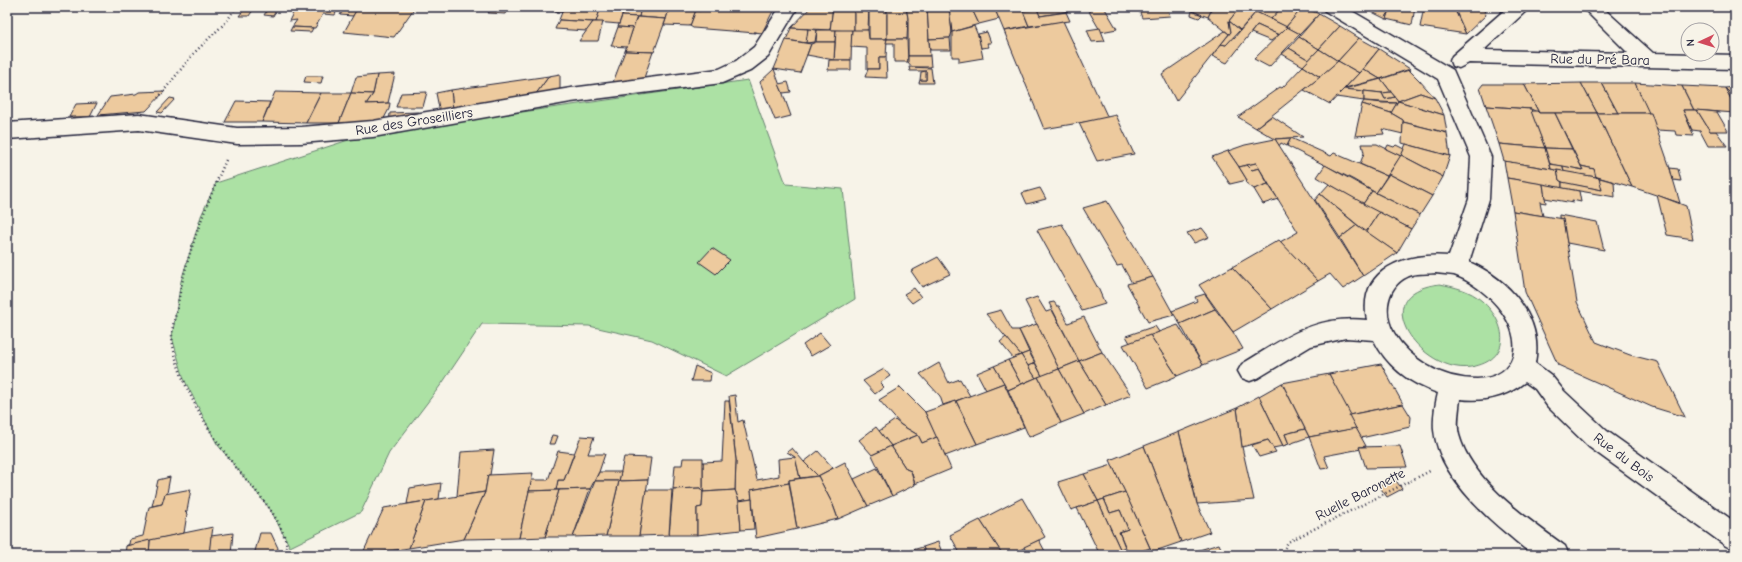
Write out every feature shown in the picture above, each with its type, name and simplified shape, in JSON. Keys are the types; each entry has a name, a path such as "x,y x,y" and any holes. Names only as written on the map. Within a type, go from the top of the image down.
{"street":[{"name":"Rue des Groseilliers","path":"7,130 139,122 237,136 301,135 373,129 570,95 722,76 743,66 761,52 788,7"},
{"path":"1331,7 1446,75 1481,157 1479,199 1456,267"},
{"path":"1446,75 1464,56 1520,7"},
{"path":"1591,7 1648,60"},
{"name":"Rue du Pré Bara","path":"1464,56 1735,62"},
{"path":"1436,264 1456,267 1481,280 1499,292 1513,308 1522,325 1527,342 1523,367 1508,382 1493,388 1476,390 1451,387 1432,381 1410,368 1393,351 1381,331 1376,310 1379,290 1392,275 1412,266 1436,264"},
{"path":"1250,371 1306,336 1346,328 1381,331"},
{"name":"Rue du Bois","path":"1523,367 1543,382 1556,399 1598,439 1735,537"},
{"path":"1451,387 1448,400 1446,434 1456,458 1493,507 1556,555"}],"path":[{"path":"139,122 194,53 227,21 236,7"},
{"path":"237,136 201,216 181,281 172,337 184,380 217,444 270,509 290,547 288,555"},
{"name":"Ruelle Baronette","path":"1281,555 1288,542 1456,458"},
{"path":"763,550 764,555"}],"green space":[{"path":"748,80 786,184 843,189 855,299 726,376 652,340 589,326 482,324 443,382 389,453 361,512 290,547 270,509 217,444 184,379 172,337 181,281 201,216 216,183 367,134"},
{"path":"1440,284 1451,286 1472,294 1491,310 1501,330 1502,340 1494,357 1484,363 1471,367 1453,366 1435,359 1419,347 1408,332 1402,316 1405,302 1417,290"}],"building":[{"path":"246,7 255,7 249,16 239,16"},
{"path":"269,7 278,7 273,16 264,15"},
{"path":"296,7 338,7 335,15 323,14 315,28 292,27 297,20 289,21"},
{"path":"345,7 358,7 353,16 340,15"},
{"path":"358,7 415,7 394,37 344,32"},
{"path":"508,7 505,14 488,13 491,9 487,8"},
{"path":"546,7 564,7 562,12 545,10"},
{"path":"564,7 601,7 596,22 559,20"},
{"path":"601,7 625,7 619,24 596,22"},
{"path":"625,7 641,7 639,17 622,16"},
{"path":"641,7 670,7 666,19 639,17"},
{"path":"670,7 701,7 700,11 696,10 690,26 664,25"},
{"path":"701,7 775,7 762,33 754,32 756,33 693,28 690,26 696,10 700,11"},
{"path":"811,7 833,7 830,30 791,28"},
{"path":"833,7 854,7 854,31 830,30"},
{"path":"854,7 869,7 868,30 854,31"},
{"path":"869,7 887,7 887,39 869,39"},
{"path":"887,7 906,7 908,18 907,39 887,39"},
{"path":"906,7 927,7 930,56 908,56 908,18"},
{"path":"927,7 949,7 952,32 950,38 929,39"},
{"path":"949,7 971,7 979,24 952,32"},
{"path":"971,7 994,7 999,19 979,24"},
{"path":"994,7 1036,7 1037,9 1023,11 1029,26 1004,31"},
{"path":"1036,7 1104,7 1117,29 1101,32 1087,8 1040,16"},
{"path":"1138,7 1167,7 1170,16 1142,18"},
{"path":"1195,7 1213,7 1208,17 1192,11"},
{"path":"1213,7 1240,7 1229,21 1231,32 1229,34 1208,17"},
{"path":"1240,7 1247,7 1256,12 1240,30 1229,21"},
{"path":"1260,7 1282,7 1271,19 1256,12"},
{"path":"1282,7 1303,7 1286,27 1271,19"},
{"path":"1303,7 1319,14 1300,34 1286,27"},
{"path":"1362,7 1390,7 1386,19"},
{"path":"1390,7 1415,7 1412,25 1386,19"},
{"path":"1424,7 1454,8 1466,34 1420,27"},
{"path":"1454,7 1474,7 1484,10 1486,15 1466,34"},
{"path":"1037,9 1040,16 1066,12 1070,21 1029,26 1023,11"},
{"path":"1192,11 1202,15 1199,18 1191,15"},
{"path":"1256,12 1287,27 1279,35 1257,25 1227,63 1212,56 1221,44 1226,45 1233,37 1234,38"},
{"path":"1319,14 1340,26 1319,49 1299,37"},
{"path":"622,16 637,17 633,28 618,27"},
{"path":"637,17 666,19 654,52 625,51"},
{"path":"559,20 593,22 587,31 555,29"},
{"path":"1063,21 1108,118 1044,129 1004,31"},
{"path":"1229,21 1240,30 1226,45 1221,44 1231,32"},
{"path":"593,22 603,22 598,41 579,41"},
{"path":"1257,25 1279,35 1271,41 1251,33"},
{"path":"974,26 979,38 983,58 959,62 959,57 952,57 952,32"},
{"path":"1340,26 1359,38 1338,61 1319,49"},
{"path":"292,27 313,28 311,32 290,31"},
{"path":"618,27 633,28 627,47 611,46"},
{"path":"1287,27 1300,34 1269,67 1254,59"},
{"path":"791,28 808,29 807,43 786,40"},
{"path":"1100,28 1105,41 1092,42 1087,30"},
{"path":"808,29 817,30 815,42 806,43"},
{"path":"817,30 836,30 835,42 816,42"},
{"path":"836,30 852,30 851,60 834,60"},
{"path":"852,30 868,30 869,39 887,39 886,57 879,57 879,69 867,69 867,48 851,47"},
{"path":"1225,31 1229,34 1176,101 1162,74"},
{"path":"987,32 991,43 987,43 989,47 981,48 978,34"},
{"path":"1299,37 1319,49 1309,60 1289,48"},
{"path":"950,38 951,50 930,50 929,39"},
{"path":"1359,38 1379,49 1359,73 1338,61"},
{"path":"887,39 907,39 908,62 894,62 894,43 886,43"},
{"path":"786,40 811,44 800,73 774,69"},
{"path":"816,42 835,42 834,60 807,55 811,44"},
{"path":"1289,48 1309,60 1303,66 1282,54"},
{"path":"1319,49 1338,61 1320,77 1303,66"},
{"path":"1379,49 1410,69 1380,79 1363,69"},
{"path":"625,51 653,52 644,78 612,85"},
{"path":"908,56 930,56 931,67 912,67 908,62"},
{"path":"879,57 886,57 887,78 865,77 868,69 879,69"},
{"path":"829,60 851,60 851,70 828,70"},
{"path":"1338,61 1359,73 1330,104 1304,90"},
{"path":"1303,66 1320,77 1256,128 1238,117 1280,87 1282,88"},
{"path":"909,67 931,68 933,83 919,83 920,80 926,80 926,71 910,71"},
{"path":"774,69 791,116 775,120 760,82"},
{"path":"1363,69 1380,79 1345,88 1359,73"},
{"path":"1409,70 1435,98 1420,93 1398,101 1381,79"},
{"path":"926,71 926,80 920,80 921,72"},
{"path":"395,74 388,103 366,104 373,94 377,75"},
{"path":"560,74 560,91 535,95 549,76"},
{"path":"377,75 373,94 351,93 356,77"},
{"path":"306,76 323,76 321,83 304,82"},
{"path":"549,76 535,95 453,110 451,90"},
{"path":"1381,79 1391,92 1382,93 1344,89"},
{"path":"788,82 791,92 783,93 779,84"},
{"path":"1581,83 1602,83 1618,113 1597,113"},
{"path":"1581,83 1597,113 1539,113 1524,84"},
{"path":"1602,83 1635,83 1651,113 1618,113"},
{"path":"1635,83 1682,86 1694,110 1683,110 1694,136 1676,135 1675,131 1657,130"},
{"path":"1483,84 1524,84 1539,113 1531,109 1486,106 1480,88"},
{"path":"1682,86 1725,88 1735,106 1735,113 1694,110"},
{"path":"1735,87 1735,98 1725,88"},
{"path":"1725,88 1735,98 1735,106"},
{"path":"1344,89 1364,91 1364,101 1336,97"},
{"path":"451,90 453,110 440,113 436,93"},
{"path":"165,91 146,111 98,115 110,97 136,94 139,92"},
{"path":"1364,91 1382,93 1385,99 1395,97 1398,101 1397,103 1364,101"},
{"path":"275,92 321,93 306,123 262,122"},
{"path":"427,92 423,107 396,107 401,93"},
{"path":"1391,92 1395,97 1385,99 1382,93"},
{"path":"321,93 351,93 339,123 306,123"},
{"path":"351,93 373,94 366,104 390,103 389,109 381,124 339,123"},
{"path":"1420,93 1435,98 1444,115 1398,101"},
{"path":"170,98 175,99 162,113 157,112"},
{"path":"236,101 270,102 262,122 225,122"},
{"path":"1364,101 1397,103 1391,113 1362,104"},
{"path":"1398,101 1444,115 1447,133 1403,122 1403,120 1391,113"},
{"path":"97,103 90,117 69,117 76,104"},
{"path":"1362,104 1391,113 1403,120 1403,134 1382,129 1384,134 1355,136"},
{"path":"1486,106 1531,109 1545,148 1499,144"},
{"path":"1683,110 1697,110 1710,131 1716,131 1727,146 1708,146 1700,131 1692,130"},
{"path":"1697,110 1717,112 1728,131 1710,131"},
{"path":"1531,111 1537,111 1539,113 1555,113 1572,149 1545,148"},
{"path":"418,112 417,119 389,124 390,113"},
{"path":"1555,113 1597,113 1632,187 1594,176 1594,169 1581,166"},
{"path":"1597,113 1651,113 1680,203 1632,187"},
{"path":"1116,115 1134,154 1097,161 1079,123"},
{"path":"1272,116 1303,137 1275,139 1256,128"},
{"path":"1403,122 1447,133 1450,156 1402,143"},
{"path":"1291,138 1287,146 1281,143 1279,146 1275,139"},
{"path":"1291,138 1331,156 1334,153 1387,176 1376,193 1354,180 1287,146"},
{"path":"1275,139 1363,276 1343,289 1330,274 1318,281 1280,242 1298,232 1256,163 1239,167 1228,151 1245,145"},
{"path":"1362,144 1377,144 1401,156 1387,176 1360,164 1364,153"},
{"path":"1406,144 1450,156 1443,177 1401,155"},
{"path":"1499,144 1545,148 1551,169 1504,161"},
{"path":"1388,145 1394,147 1396,145 1404,149 1401,156 1386,149"},
{"path":"1545,148 1572,149 1583,170 1550,164"},
{"path":"1228,151 1247,180 1230,184 1212,157"},
{"path":"1401,155 1443,177 1432,196 1389,174"},
{"path":"1504,161 1557,170 1559,180 1562,182 1562,188 1507,178"},
{"path":"1256,163 1259,168 1252,170 1247,165"},
{"path":"1550,164 1563,166 1564,172 1551,169"},
{"path":"1247,165 1252,170 1259,168 1268,184 1254,189 1246,183 1247,180 1239,167"},
{"path":"1325,165 1372,191 1363,204 1317,177"},
{"path":"1563,166 1583,170 1581,166 1594,169 1596,177 1564,172"},
{"path":"1670,168 1678,169 1681,181 1673,180"},
{"path":"1557,170 1599,178 1602,190 1564,183 1559,180"},
{"path":"1389,174 1432,196 1420,215 1376,193"},
{"path":"1596,177 1614,182 1615,197 1562,188 1562,182 1602,190 1599,178"},
{"path":"1507,178 1543,184 1546,203 1540,202 1543,216 1513,211"},
{"path":"1268,184 1278,199 1263,204 1254,189"},
{"path":"1329,184 1379,212 1366,232 1320,194"},
{"path":"1543,184 1579,191 1581,202 1572,200 1573,203 1545,198"},
{"path":"1040,188 1046,199 1027,204 1022,193"},
{"path":"1372,191 1420,215 1411,229 1363,204"},
{"path":"1320,194 1357,225 1340,238 1315,200"},
{"path":"1657,195 1686,206 1693,239 1667,235"},
{"path":"1107,201 1153,277 1132,283 1122,265 1117,266 1083,208"},
{"path":"1513,211 1563,219 1577,302 1596,342 1630,355 1658,362 1685,417 1652,407 1558,365 1525,292"},
{"path":"1379,212 1411,229 1397,253 1366,232"},
{"path":"1559,215 1597,222 1604,250 1567,243 1563,219 1559,218"},
{"path":"1062,224 1099,290 1105,304 1082,311 1037,230"},
{"path":"1357,225 1397,253 1363,276 1340,238"},
{"path":"1202,228 1209,237 1194,243 1187,233"},
{"path":"1279,240 1318,281 1272,309 1232,267"},
{"path":"712,248 730,260 716,274 699,262"},
{"path":"938,257 950,274 922,287 911,271"},
{"path":"1232,267 1272,309 1233,332 1199,285"},
{"path":"1153,277 1174,315 1148,322 1127,284"},
{"path":"914,288 921,297 912,303 904,294"},
{"path":"1205,294 1215,309 1180,324 1172,311 1197,301 1195,297"},
{"path":"1037,297 1046,312 1052,310 1079,361 1059,369 1025,301"},
{"path":"1054,302 1057,306 1059,306 1068,323 1084,317 1102,352 1079,361 1049,303"},
{"path":"1215,309 1233,332 1243,349 1203,365 1180,324"},
{"path":"1001,310 1012,330 1019,330 1029,352 1021,355 986,314"},
{"path":"1037,324 1059,369 1042,376 1019,330"},
{"path":"1178,325 1203,365 1177,376 1150,335"},
{"path":"1155,326 1159,332 1130,343 1126,336"},
{"path":"820,333 830,345 811,356 803,345"},
{"path":"1150,335 1177,376 1148,388 1123,345"},
{"path":"1006,337 1021,355 1013,358 1000,342"},
{"path":"1029,352 1035,363 1028,366 1021,355"},
{"path":"1102,352 1131,395 1106,405 1079,361"},
{"path":"1021,355 1036,378 1021,384 1008,360"},
{"path":"1008,360 1021,384 1008,390 994,366"},
{"path":"1079,361 1106,405 1084,414 1059,369"},
{"path":"939,363 949,383 960,379 970,396 943,405 940,396 920,374"},
{"path":"1035,363 1042,376 1036,378 1028,366"},
{"path":"1381,364 1403,404 1349,415 1329,374"},
{"path":"695,366 711,373 710,381 691,381"},
{"path":"994,366 1004,383 986,390 977,373"},
{"path":"884,369 890,376 880,383 884,387 875,394 863,381"},
{"path":"1059,369 1084,414 1061,423 1038,377"},
{"path":"1329,374 1358,428 1309,437 1282,383"},
{"path":"1038,377 1061,423 1029,437 1008,390"},
{"path":"1004,383 1024,427 977,444 956,401"},
{"path":"1282,383 1305,429 1285,434 1289,444 1283,446 1259,396"},
{"path":"900,387 925,412 937,437 922,443 918,435 901,425 879,400"},
{"path":"735,395 738,422 743,420 757,480 779,476 778,459 795,457 800,478 789,480 789,483 751,490 752,499 739,501 735,490 736,460 729,396"},
{"path":"1259,396 1283,446 1273,448 1268,440 1242,447 1237,408"},
{"path":"725,401 729,401 736,460 735,490 703,492 703,462 722,461"},
{"path":"956,401 977,444 945,456 925,412"},
{"path":"1403,404 1411,417 1410,427 1361,438 1349,415"},
{"path":"1237,408 1242,447 1254,500 1197,504 1179,432"},
{"path":"895,420 918,435 891,446 879,431"},
{"path":"876,427 891,446 872,455 859,440"},
{"path":"1356,428 1366,446 1359,447 1361,449 1324,456 1329,468 1321,469 1309,437"},
{"path":"1305,429 1309,437 1289,444 1285,434"},
{"path":"1179,432 1197,504 1210,532 1181,542 1144,446"},
{"path":"552,435 558,436 555,444 549,444"},
{"path":"918,435 922,443 937,437 951,469 915,484 911,471 906,469 891,446"},
{"path":"581,436 594,437 588,454 605,454 599,472 590,489 556,490 558,480 564,480"},
{"path":"1268,440 1276,452 1259,457 1252,445"},
{"path":"891,446 906,469 911,471 915,485 892,496 872,455"},
{"path":"1144,446 1181,542 1152,552 1110,460"},
{"path":"1400,446 1407,467 1366,468 1359,447"},
{"path":"792,448 818,476 800,478 795,457 787,452"},
{"path":"494,450 490,475 488,475 485,492 457,496 461,452"},
{"path":"558,451 574,453 564,480 558,480 556,490 529,491 531,480 548,480"},
{"path":"818,451 833,468 818,476 804,462"},
{"path":"624,457 651,458 648,480 619,481"},
{"path":"683,458 703,458 703,492 700,488 673,489 675,465 682,465"},
{"path":"845,462 868,506 838,519 833,505 818,476"},
{"path":"1112,465 1125,492 1098,501 1084,474"},
{"path":"877,468 892,496 868,506 854,479"},
{"path":"599,472 621,472 619,481 595,481"},
{"path":"533,473 519,538 464,539 485,492 488,475"},
{"path":"1084,474 1098,501 1071,510 1058,482"},
{"path":"818,476 833,505 838,519 797,529 789,480"},
{"path":"170,477 167,493 165,494 162,504 152,506 158,480"},
{"path":"1394,478 1402,489 1387,497 1379,486"},
{"path":"648,480 639,536 606,536 619,481"},
{"path":"595,481 619,481 606,536 573,537"},
{"path":"441,483 439,499 407,504 410,488"},
{"path":"789,483 797,529 756,538 751,490"},
{"path":"700,488 703,492 702,507 697,508 697,535 669,535 673,489"},
{"path":"191,489 187,511 185,512 187,514 184,533 126,546 129,544 130,539 143,536 149,507 162,504 165,494"},
{"path":"590,489 573,537 545,537 559,490"},
{"path":"559,490 545,537 519,538 529,491"},
{"path":"646,490 672,490 669,535 639,536"},
{"path":"735,490 739,501 741,530 697,535 697,508 702,507 703,492"},
{"path":"485,492 464,539 409,548 426,501"},
{"path":"1125,492 1150,548 1129,555 1119,532 1128,529 1120,510 1110,513 1104,499"},
{"path":"1022,498 1045,537 1010,555 1003,555 980,520"},
{"path":"752,499 754,529 741,530 739,501"},
{"path":"1104,499 1110,513 1120,510 1128,529 1119,532 1125,547 1120,549 1098,501"},
{"path":"426,501 409,548 362,555 384,508"},
{"path":"1098,501 1122,555 1100,555 1077,508"},
{"path":"980,520 1003,555 961,555 950,535"},
{"path":"213,527 209,555 149,555 150,540"},
{"path":"233,533 231,554 239,555 209,555 211,536"},
{"path":"260,533 271,533 278,548 276,555 254,555"},
{"path":"150,540 149,555 125,555 126,546"},
{"path":"1039,540 1047,555 1028,555 1024,547"},
{"path":"938,542 943,555 926,555 923,547"},
{"path":"1219,544 1224,555 1183,555"},
{"path":"923,547 926,555 906,555 905,552"}]}
